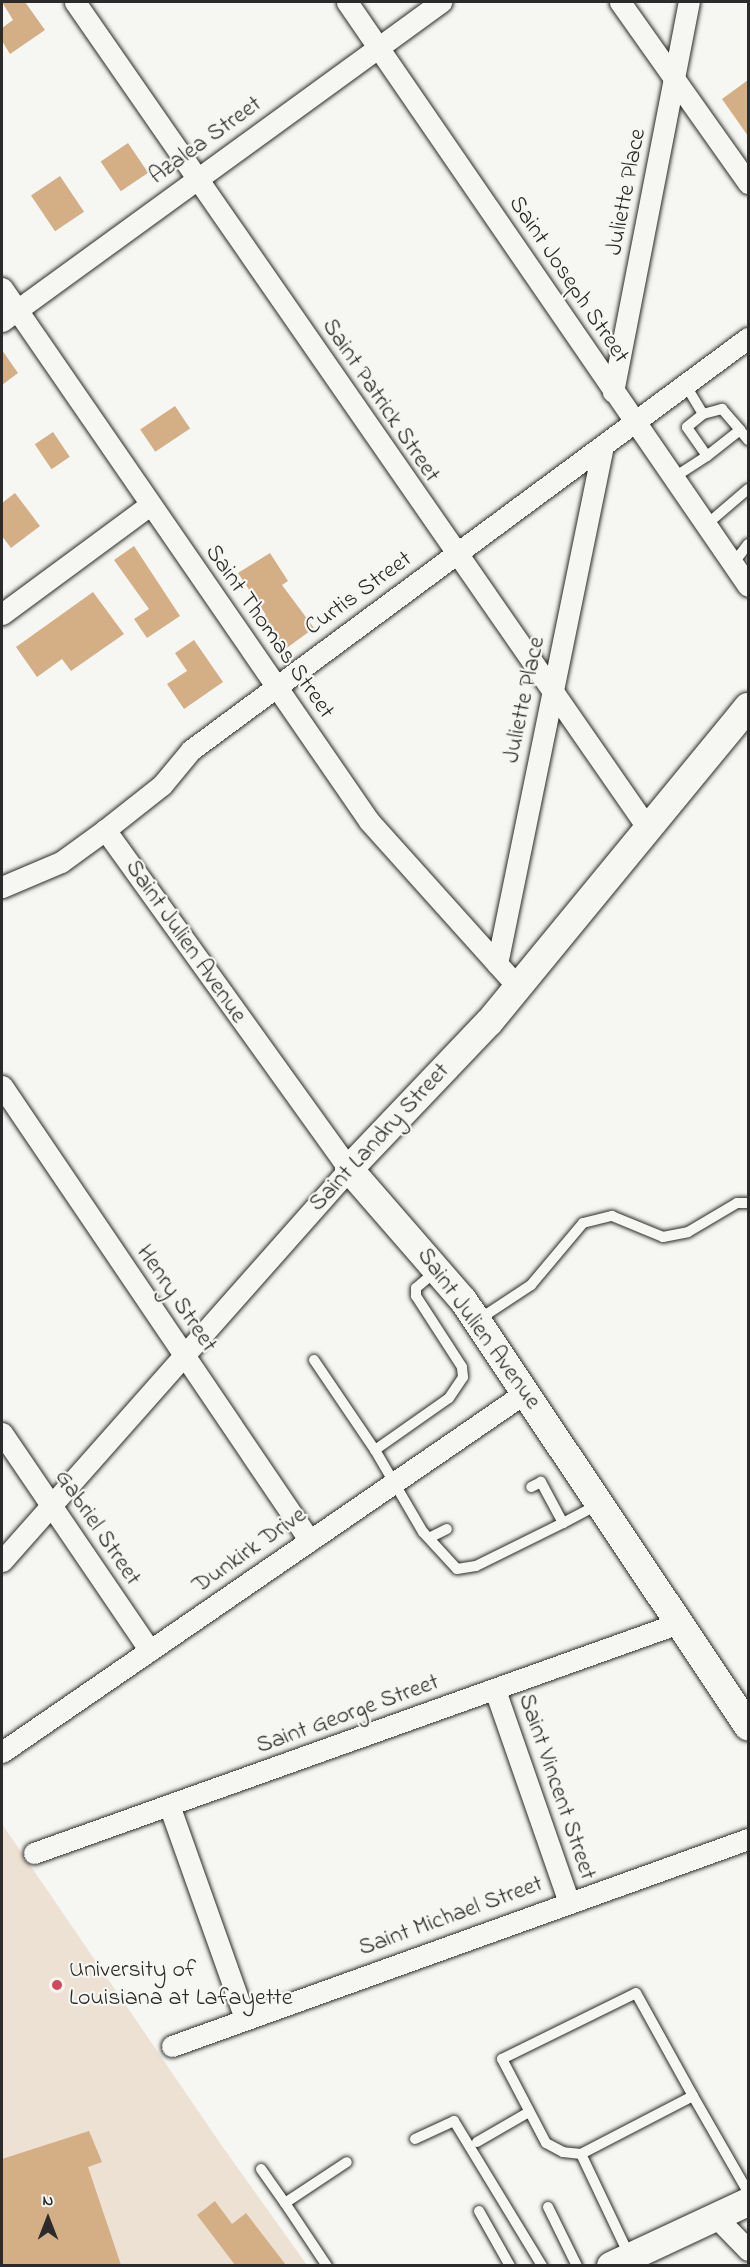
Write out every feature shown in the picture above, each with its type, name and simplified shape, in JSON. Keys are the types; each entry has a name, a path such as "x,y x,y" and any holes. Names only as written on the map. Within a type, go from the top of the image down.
{"street":[{"name":"Saint Patrick Street","path":"75,2 552,695 647,827"},
{"name":"Saint Joseph Street","path":"346,2 748,586"},
{"name":"Azalea Street","path":"9,316 441,2"},
{"path":"620,2 676,78 748,183"},
{"name":"Juliette Place","path":"613,392 689,2"},
{"name":"Saint Thomas Street","path":"2,288 9,316 150,505 275,687 387,844 518,987"},
{"name":"Curtis Street","path":"2,887 61,862 105,830 162,785 191,750 748,338"},
{"name":"Juliette Place","path":"497,964 603,446"},
{"path":"2,614 150,505"},
{"name":"Saint Landry Street","path":"2,1561 349,1169 518,987 647,827 748,707"},
{"name":"Saint Julien Avenue","path":"105,830 349,1169 438,1269 477,1320 747,1721"},
{"name":"Henry Street","path":"2,1086 310,1541"},
{"name":"Dunkirk Drive","path":"2,1752 526,1392"},
{"name":"Gabriel Street","path":"2,1433 150,1651"},
{"name":"Saint George Street","path":"34,1853 679,1623"},
{"name":"Saint Vincent Street","path":"495,1690 570,1902"},
{"path":"169,1805 245,2019"},
{"name":"Saint Michael Street","path":"172,2046 748,1839"},
{"path":"621,2261 748,2202"},
{"path":"717,2218 748,2250"}],"lane":[{"path":"685,384 703,414"},
{"path":"707,456 687,427 703,414 722,409 748,440"},
{"path":"673,478 707,456 740,430"},
{"path":"706,525 748,489"},
{"path":"733,564 748,544"},
{"path":"477,1320 531,1286 583,1223 612,1216 663,1237 688,1232 737,1203 748,1203"},
{"path":"375,1450 449,1398 463,1377 462,1366 416,1296 416,1288 438,1269"},
{"path":"314,1360 396,1482 429,1538 458,1569 476,1566 599,1504"},
{"path":"531,1487 541,1482 562,1523"},
{"path":"429,1538 447,1529"},
{"path":"693,2096 581,2154 563,2152 546,2143 502,2059 636,1993 748,2192"},
{"path":"477,2142 530,2112"},
{"path":"415,2139 454,2121 542,2265"},
{"path":"581,2154 621,2261"},
{"path":"285,2203 347,2162"},
{"path":"261,2169 327,2265"},
{"path":"548,2207 577,2265"},
{"path":"479,2211 510,2265"}],"shaded area":[{"name":"University of Louisiana at Lafayette","path":"2,1824 222,2146 307,2265 2,2265"}],"building":[{"path":"2,2 25,2 45,30 10,54 2,41 2,28 13,20"},
{"path":"748,80 748,136 722,99"},
{"path":"128,143 148,173 121,191 101,161"},
{"path":"60,176 84,212 55,231 31,196"},
{"path":"2,350 18,373 2,385"},
{"path":"175,406 190,428 155,452 140,429"},
{"path":"53,432 70,457 52,469 35,444"},
{"path":"15,493 40,526 11,548 2,536 2,503"},
{"path":"134,546 180,616 147,638 134,619 149,609 114,560"},
{"path":"270,553 288,581 282,585 314,628 284,650 260,619 266,615 238,573"},
{"path":"93,592 124,634 71,671 62,659 37,677 16,647"},
{"path":"194,640 223,682 184,709 167,684 187,671 175,653"},
{"path":"89,2131 102,2162 88,2167 121,2265 2,2265 2,2159"},
{"path":"215,2201 232,2224 246,2213 286,2265 235,2265 197,2215"}],"place":[{"name":"University of Louisiana at Lafayette","path":"57,1985"}]}
